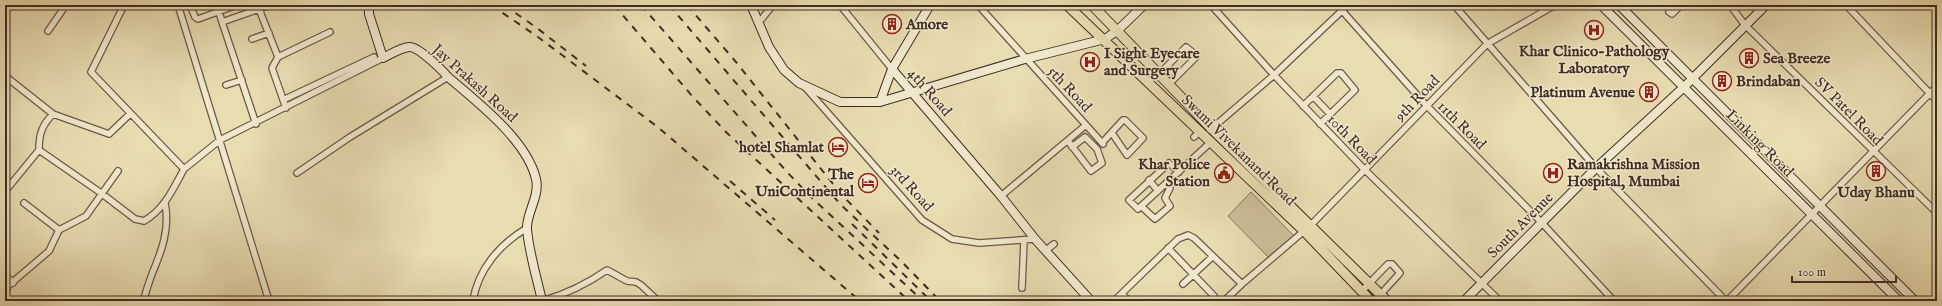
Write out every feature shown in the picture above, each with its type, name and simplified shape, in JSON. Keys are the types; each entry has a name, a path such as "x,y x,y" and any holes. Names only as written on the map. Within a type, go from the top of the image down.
{"main road":[{"name":"Swami Vivekanand Road","path":"1067,5 1105,39 1184,116 1199,135 1211,142 1384,298"},
{"name":"Swami Vivekanand Road","path":"1092,5 1118,30 1307,228 1371,301"},
{"path":"1184,116 1191,108"}],"street":[{"path":"48,31 66,5"},
{"path":"39,150 101,193 135,219 144,221 154,216 165,203 184,169 90,72 124,5"},
{"path":"178,5 269,301"},
{"path":"190,5 195,17 198,19 237,5"},
{"path":"217,5 256,124"},
{"path":"222,22 269,5"},
{"path":"370,5 369,14 383,58"},
{"path":"751,5 760,21 769,47 784,70 803,85 840,102 880,102 1025,59 1105,39 1118,30 1144,5"},
{"path":"760,21 773,5"},
{"name":"4th Road","path":"840,5 892,69 1001,196 1045,251 1092,301"},
{"path":"880,102 892,69 930,5"},
{"name":"5th Road","path":"978,5 1086,125 1001,196"},
{"name":"10th Road","path":"1211,5 1320,124 1364,169 1500,301"},
{"name":"11th Road","path":"1336,5 1426,105 1542,223 1614,301"},
{"path":"1199,135 1211,128 1274,75 1348,5"},
{"path":"1454,5 1596,168 1727,301 1937,86"},
{"name":"9th Road","path":"1224,301 1307,228 1487,44 1555,5"},
{"name":"Linking Road","path":"1601,5 1899,301"},
{"name":"Linking Road","path":"1619,5 1915,301"},
{"path":"1669,12 1673,13 1681,5"},
{"name":"SV Patel Road","path":"1730,5 1745,25 1937,213"},
{"name":"South Avenue","path":"1464,301 1596,168 1684,87 1766,5"},
{"path":"1846,5 1937,101"},
{"path":"259,9 278,57"},
{"path":"286,108 272,68 278,57 330,32"},
{"path":"252,39 269,33"},
{"name":"Jay Prakash Road","path":"184,169 220,140 256,124 383,58 407,47 413,47 440,66 448,77 510,132 530,165 536,179 537,191 527,228 542,301"},
{"path":"1159,74 1186,47 1196,55 1196,57 1169,84"},
{"path":"283,100 374,57"},
{"path":"1303,106 1337,73 1341,73 1355,90 1320,124"},
{"path":"5,76 53,114 109,134 130,114"},
{"path":"297,173 350,137 448,77"},
{"path":"226,85 242,80"},
{"name":"3rd Road","path":"803,85 922,220 952,239 979,243 1035,239"},
{"path":"1313,96 1330,114"},
{"path":"7,189 39,150 39,137 45,122 53,114"},
{"path":"1093,146 1102,142 1125,120 1143,138 1128,155 1112,133"},
{"path":"1086,125 1102,142"},
{"path":"1068,141 1072,147 1092,171 1102,163 1097,149 1085,137 1072,147"},
{"path":"1178,172 1169,163 1129,199 1137,209 1166,184 1211,142"},
{"path":"5,294 8,286 49,252 59,230 86,216 118,171"},
{"path":"1149,180 1158,191"},
{"path":"1141,206 1155,219 1170,206 1165,198 1170,188 1166,184"},
{"path":"24,203 59,230"},
{"path":"144,301 147,289 164,247 167,215 165,203"},
{"path":"473,301 479,279 496,252 512,237 527,228"},
{"path":"1114,301 1178,239 1188,235 1194,238 1212,257 1242,284"},
{"path":"1022,288 1024,240"},
{"path":"1045,251 1054,244"},
{"path":"1168,248 1214,296"},
{"path":"1184,284 1212,257"},
{"path":"1362,291 1388,264 1392,264 1399,271 1400,275 1384,298"},
{"path":"542,301 570,291 607,270 627,281 636,282 658,301"},
{"path":"5,275 13,283"},
{"path":"1122,294 1129,301"},
{"path":"1933,301 1937,296"},
{"path":"5,297 7,301"}],"shaded area":[{"path":"1251,192 1294,236 1268,257 1228,216"}],"railway":[{"path":"491,5 538,37 659,128 860,301"},
{"path":"504,5 537,28 586,66"},
{"path":"614,5 693,97 727,133 909,301"},
{"path":"641,5 787,172 811,197 923,301"},
{"path":"669,5 841,205 902,262 940,301"},
{"path":"687,5 736,62 841,194 879,233"},
{"path":"730,181 775,220"},
{"path":"852,224 931,301"}],"place":[{"name":"Amore","path":"892,24"},
{"name":"Khar Clinico-Pathology Laboratory","path":"1594,30"},
{"name":"Sea Breeze","path":"1749,58"},
{"name":"I Sight Eyecare and Surgery","path":"1090,62"},
{"name":"Brindaban","path":"1722,81"},
{"name":"Platinum Avenue","path":"1649,92"},
{"name":"hotel Shamlat","path":"838,147"},
{"name":"Uday Bhanu","path":"1876,171"},
{"name":"Khar Police Station","path":"1224,173"},
{"name":"Ramakrishna Mission Hospital, Mumbai","path":"1553,173"},
{"name":"The UniContinental","path":"868,183"}]}
